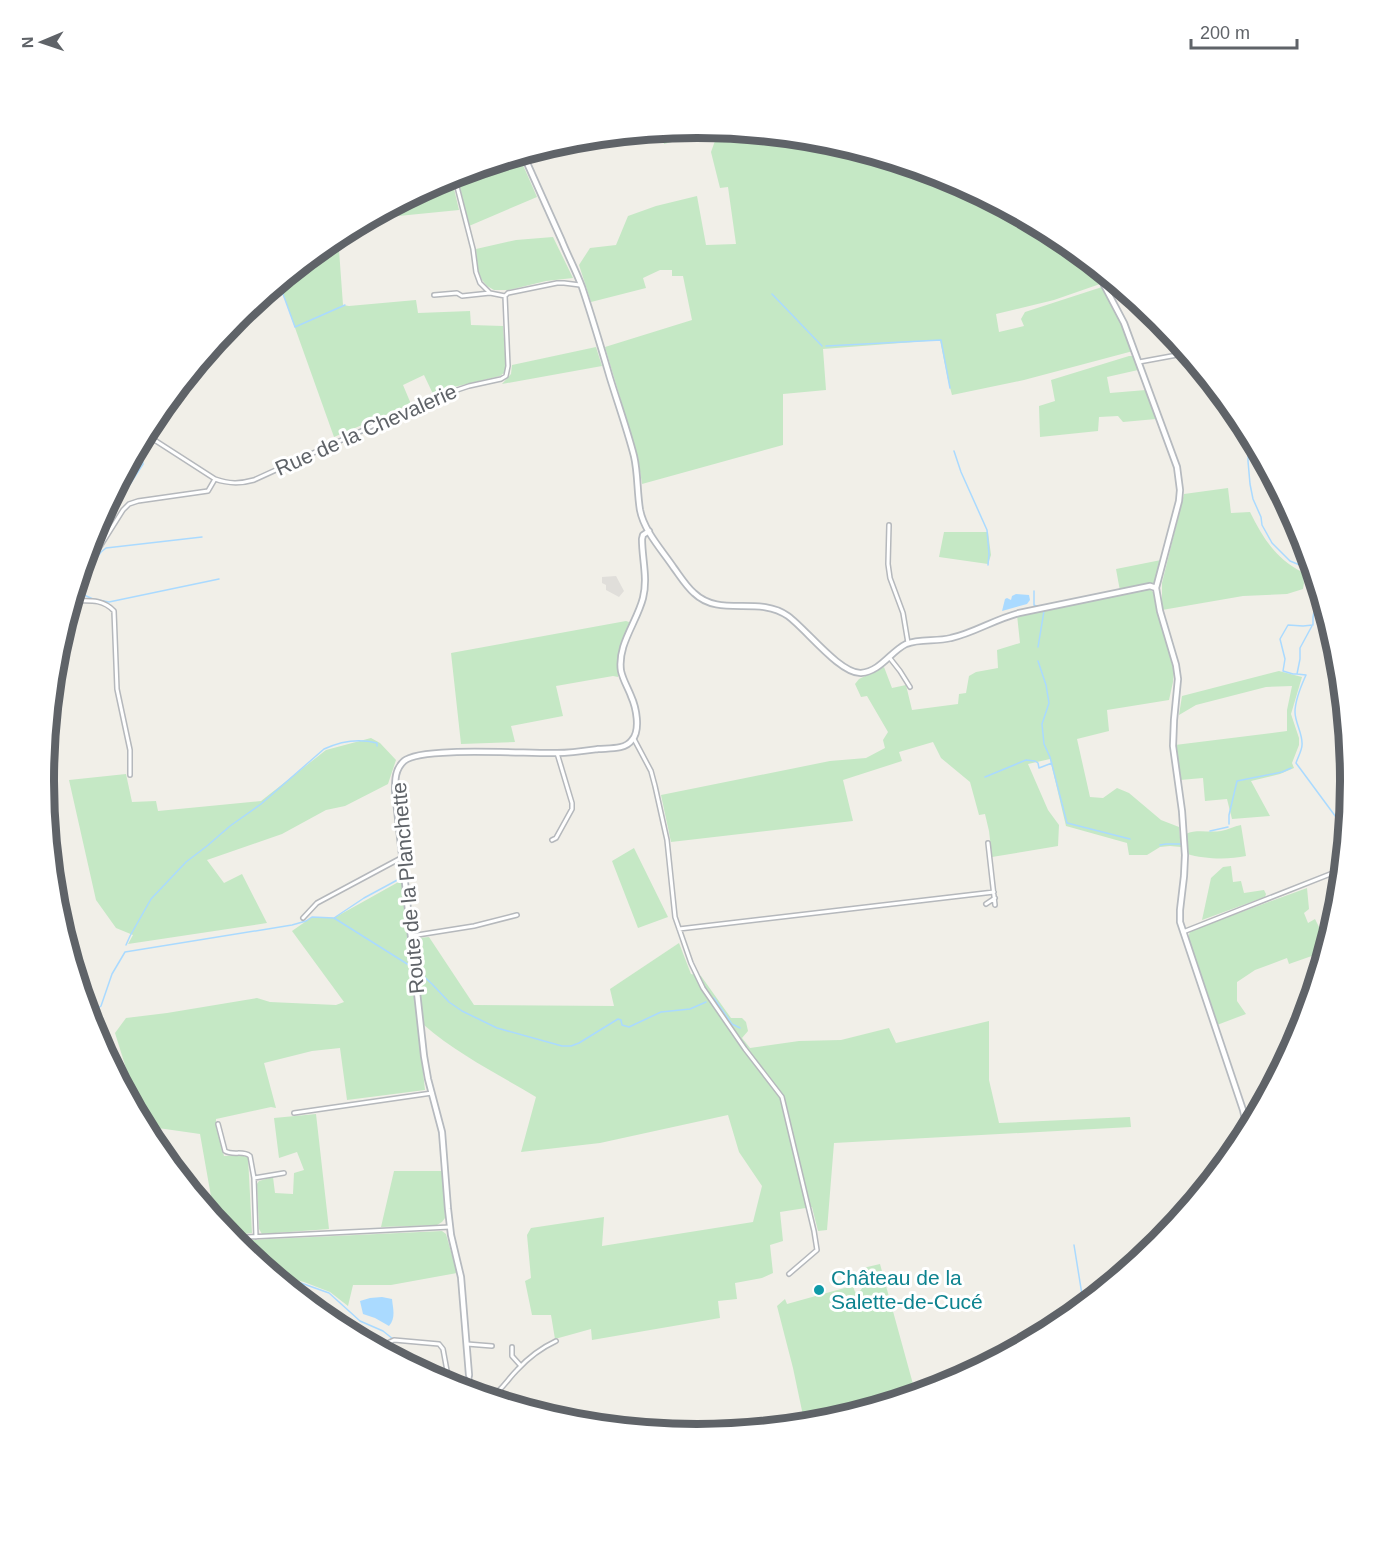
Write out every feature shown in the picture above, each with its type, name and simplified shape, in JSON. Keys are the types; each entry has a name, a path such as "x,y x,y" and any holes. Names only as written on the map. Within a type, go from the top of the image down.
{"street":[{"path":"526,161 581,285 634,456 643,520 687,585 710,604 754,605 786,615 803,628 837,662 854,673 864,673 872,670 908,643 950,639 1018,613 1150,586 1156,588"},
{"path":"457,185 480,283 490,293"},
{"path":"434,295 457,293 462,296 490,293 505,296 508,293 557,283 581,285"},
{"path":"1103,283 1124,323 1180,479 1175,517 1156,588 1178,679 1173,746 1185,855 1180,910 1183,932 1245,1119"},
{"name":"Rue de la Chevalerie","path":"153,439 215,479 235,483 254,480 436,397 469,386 501,380 506,376 508,366 505,296"},
{"path":"1138,362 1179,355"},
{"path":"97,552 129,504 208,491 215,479"},
{"path":"889,525 890,578 903,613 908,643"},
{"path":"649,531 643,535 642,539 644,596 621,654 620,663 623,678 634,704 636,730 634,739 651,771 655,786 667,840 675,917 691,963 703,988 782,1097 817,1250 789,1274"},
{"path":"80,601 108,604 114,611 117,689 130,750 130,775"},
{"path":"889,657 910,687"},
{"name":"Route de la Planchette","path":"470,1383 461,1277 450,1227 442,1132 424,1056 395,779 399,767 410,757 445,753 557,753 618,748 634,739"},
{"path":"552,840 556,838 572,809 557,753"},
{"path":"988,843 995,905"},
{"path":"303,918 317,903 395,860 403,858"},
{"path":"1183,932 1334,873"},
{"path":"679,929 994,892"},
{"path":"986,904 995,898"},
{"path":"411,936 474,926 518,915"},
{"path":"294,1113 432,1093"},
{"path":"218,1124 227,1153 244,1153 250,1156 254,1178 256,1237"},
{"path":"254,1178 284,1173"},
{"path":"244,1239 450,1227"},
{"path":"386,1345 394,1340 439,1344 443,1349 448,1375"},
{"path":"497,1393 521,1366 543,1348 556,1341"},
{"path":"466,1344 492,1346"},
{"path":"512,1347 512,1356 521,1366"}],"shaded area":[{"path":"616,576 624,591 619,597 606,590 606,585 602,583 602,577"}],"green space":[{"path":"685,138 664,144 663,139"},
{"path":"691,138 713,138 692,141"},
{"path":"716,138 740,139 823,150 904,172 982,204 1055,246 1098,279 1100,284 1054,300 996,314 999,332 1024,326 1021,319 1025,312 1102,287 1133,351 1024,380 952,395 940,340 823,349 826,390 783,394 783,445 642,484 638,458 605,347 692,320 683,276 672,276 672,270 660,270 643,278 646,288 591,302 579,265 590,248 616,245 628,216 656,206 697,196 706,245 736,244 728,187 720,188 711,152"},
{"path":"522,163 537,197 469,226 459,184"},
{"path":"453,186 459,210 389,217"},
{"path":"553,237 573,278 546,281 509,290 494,290 482,280 478,271 476,249 516,240"},
{"path":"339,247 343,305 416,300 418,313 470,311 471,325 503,326 506,367 500,376 433,394 424,375 403,385 411,404 334,437 282,291"},
{"path":"596,347 602,366 502,384 511,374 512,365"},
{"path":"1134,356 1138,370 1107,377 1110,393 1146,390 1156,419 1123,422 1118,416 1099,417 1098,431 1040,437 1039,406 1055,401 1051,380"},
{"path":"1228,488 1231,513 1250,512 1277,554 1302,572 1303,589 1287,594 1243,596 1162,610 1162,583 1184,494"},
{"path":"944,532 988,532 991,555 988,564 939,557"},
{"path":"1161,560 1156,582 1120,591 1116,569"},
{"path":"1150,589 1153,592 1174,672 1169,700 1107,710 1109,731 1077,739 1090,797 1103,798 1117,788 1129,793 1161,820 1179,827 1181,847 1160,847 1147,855 1129,855 1127,843 1066,826 1050,759 1028,764 1048,810 1059,825 1058,846 992,857 985,814 979,815 970,782 941,758 933,742 899,752 902,761 843,780 853,821 671,842 661,795 830,761 866,758 885,748 883,740 888,732 867,696 861,697 855,684 859,679 884,667 892,688 906,685 912,710 958,704 959,694 966,693 969,676 976,672 998,668 997,650 1020,643 1017,615"},
{"path":"626,621 632,623 621,649 618,677 556,686 563,716 511,726 515,742 461,744 451,653"},
{"path":"1279,671 1302,677 1291,714 1299,738 1299,745 1292,763 1294,768 1251,781 1270,816 1232,819 1227,799 1205,801 1203,778 1180,780 1175,745 1287,731 1287,710 1292,686 1266,687 1196,705 1179,715 1182,696"},
{"path":"371,738 380,743 396,760 388,784 345,806 326,810 282,834 207,860 224,883 242,874 267,923 128,944 133,935 116,928 96,900 69,780 126,774 132,802 156,801 158,811 261,801 326,750"},
{"path":"1241,825 1246,856 1216,858 1187,854 1186,834 1221,831"},
{"path":"634,848 668,917 638,928 612,861"},
{"path":"1231,866 1233,882 1241,881 1244,893 1264,890 1265,897 1202,920 1211,878 1223,867"},
{"path":"402,880 425,1090 347,1100 340,1048 312,1051 264,1063 276,1108 271,1107 216,1119 224,1156 248,1157 252,1233 241,1236 212,1204 200,1134 155,1128 133,1089 115,1033 126,1018 257,998 270,1002 336,1005 344,1002 292,931 312,917 334,918"},
{"path":"1307,888 1309,909 1304,913 1308,923 1315,919 1322,934 1317,954 1289,964 1287,958 1255,970 1237,982 1237,1001 1246,1014 1217,1025 1188,939 1190,931"},
{"path":"429,937 474,1005 614,1006 610,989 679,943 691,974 701,976 731,1018 742,1018 746,1022 748,1031 742,1038 750,1048 799,1041 841,1040 889,1028 896,1043 989,1021 989,1080 999,1123 1130,1117 1131,1127 834,1143 827,1230 818,1231 812,1207 780,1212 783,1241 770,1245 773,1273 762,1278 735,1283 737,1299 718,1301 720,1318 592,1340 591,1329 555,1339 551,1315 532,1315 525,1281 531,1278 527,1235 531,1228 604,1217 602,1246 753,1222 762,1186 739,1152 728,1115 600,1143 521,1152 536,1097 464,1054 424,1025 415,942 418,938"},
{"path":"316,1114 329,1229 262,1234 259,1229 257,1184 259,1181 273,1177 275,1193 293,1194 294,1173 304,1170 297,1152 279,1158 274,1118"},
{"path":"394,1171 442,1171 445,1218 442,1222 437,1225 381,1227"},
{"path":"442,1231 446,1234 457,1273 391,1285 353,1285 348,1306 330,1292 289,1278 247,1241"},
{"path":"880,1264 914,1387 864,1403 803,1416 777,1306 785,1299 787,1304 848,1287 847,1274 852,1272 855,1292 860,1291 870,1277 863,1268"}],"water":[{"path":"1016,594 1029,595 1030,600 1027,604 1002,611 1005,599 1011,600"},
{"path":"382,1297 392,1299 393,1317 389,1326 363,1314 360,1301"}],"waterway":[{"path":"282,291 295,327 345,305"},
{"path":"772,294 822,346"},
{"path":"826,346 941,340 950,388"},
{"path":"158,432 176,405"},
{"path":"1248,449 1250,484 1262,525 1272,543 1290,561 1304,567"},
{"path":"954,451 987,530 988,565"},
{"path":"116,506 143,464 142,456"},
{"path":"92,564 106,548 202,537"},
{"path":"82,594 109,602 219,579"},
{"path":"1034,591 1034,605 1043,606"},
{"path":"1316,604 1313,624 1300,648 1297,674 1306,675 1295,707 1295,716 1302,741 1296,763 1340,823"},
{"path":"1038,647 1044,611"},
{"path":"1296,674 1283,671 1285,659 1280,639 1288,625 1313,625"},
{"path":"1038,661 1049,703 1042,724 1044,744 1050,757 1067,823 1130,839"},
{"path":"126,945 151,899 186,862 261,804 324,749 343,742 356,741 370,741 377,743 377,746"},
{"path":"985,777 1026,760 1035,761 1039,768 1052,763"},
{"path":"1229,824 1237,781 1291,768"},
{"path":"1210,831 1228,827"},
{"path":"1160,845 1181,844"},
{"path":"407,867 414,864"},
{"path":"334,918 401,878 401,868"},
{"path":"96,1010 101,1006 112,974 125,952 292,925 312,917 334,918 412,967"},
{"path":"418,971 449,1002 462,1011 497,1028 562,1046 579,1043 618,1019 621,1020 622,1025 629,1027 661,1012 690,1009 706,1002"},
{"path":"714,998 732,1024 740,1028"},
{"path":"1074,1245 1082,1297"},
{"path":"290,1279 329,1293 360,1321 383,1331 393,1339"}],"place":[{"name":"Château de la Salette-de-Cucé","path":"819,1290"}]}
